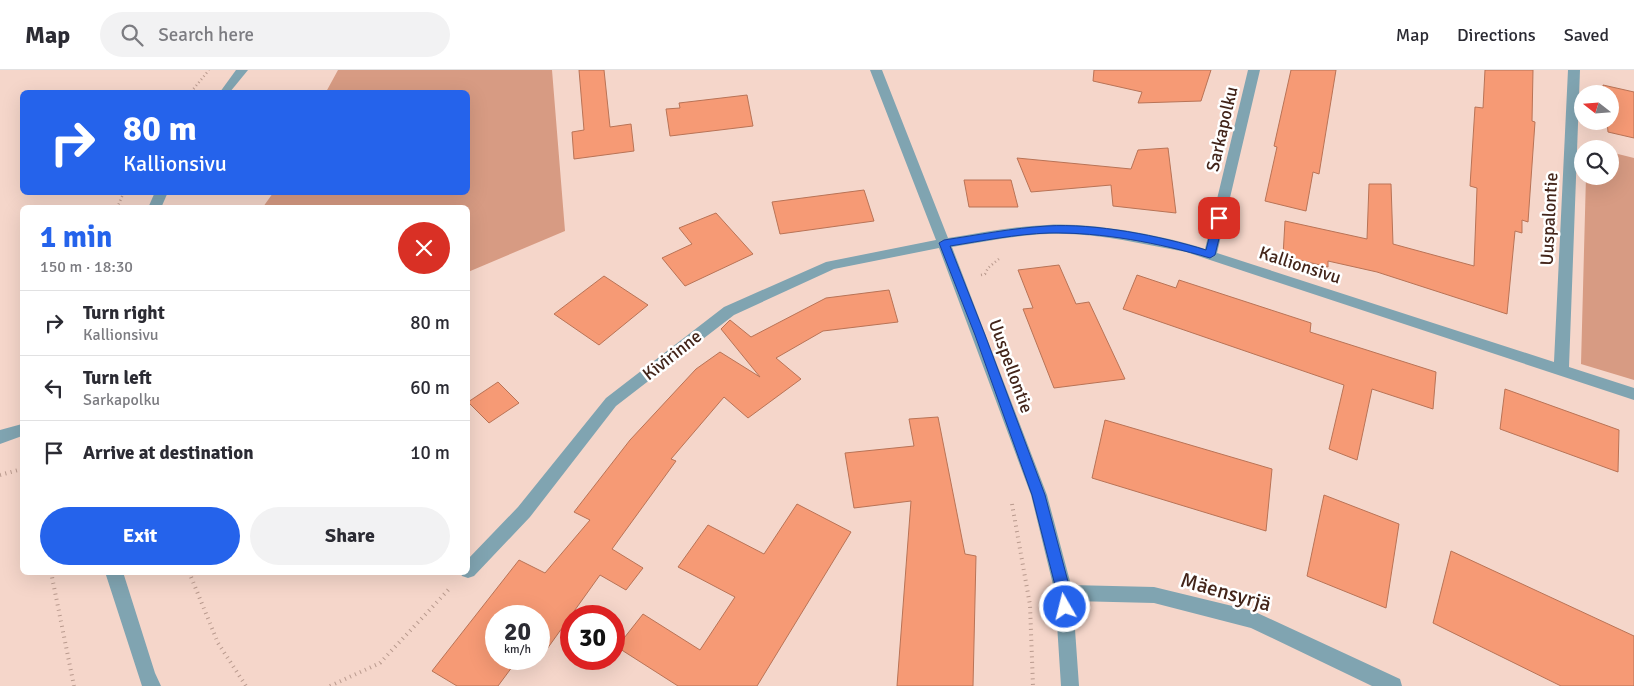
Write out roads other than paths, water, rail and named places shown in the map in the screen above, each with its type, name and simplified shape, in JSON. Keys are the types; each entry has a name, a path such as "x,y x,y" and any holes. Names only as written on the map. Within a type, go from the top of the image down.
{"street":[{"path":"227,90 242,70"},
{"name":"Uuspellontie","path":"876,70 958,279 1039,495 1064,593 1070,686"},
{"name":"Sarkapolku","path":"1210,255 1254,70"},
{"name":"Uuspalontie","path":"1561,370 1574,70"},
{"name":"Kallionsivu","path":"944,243 1047,229 1078,230 1124,236 1187,248 1634,394"},
{"name":"Kivirinne","path":"470,568 524,512 611,402 729,311 831,265 944,243"},
{"path":"0,437 20,431"},
{"path":"115,575 147,676 152,686"},
{"name":"Mäensyrjä","path":"1064,593 1154,596 1252,620 1393,686"}]}
